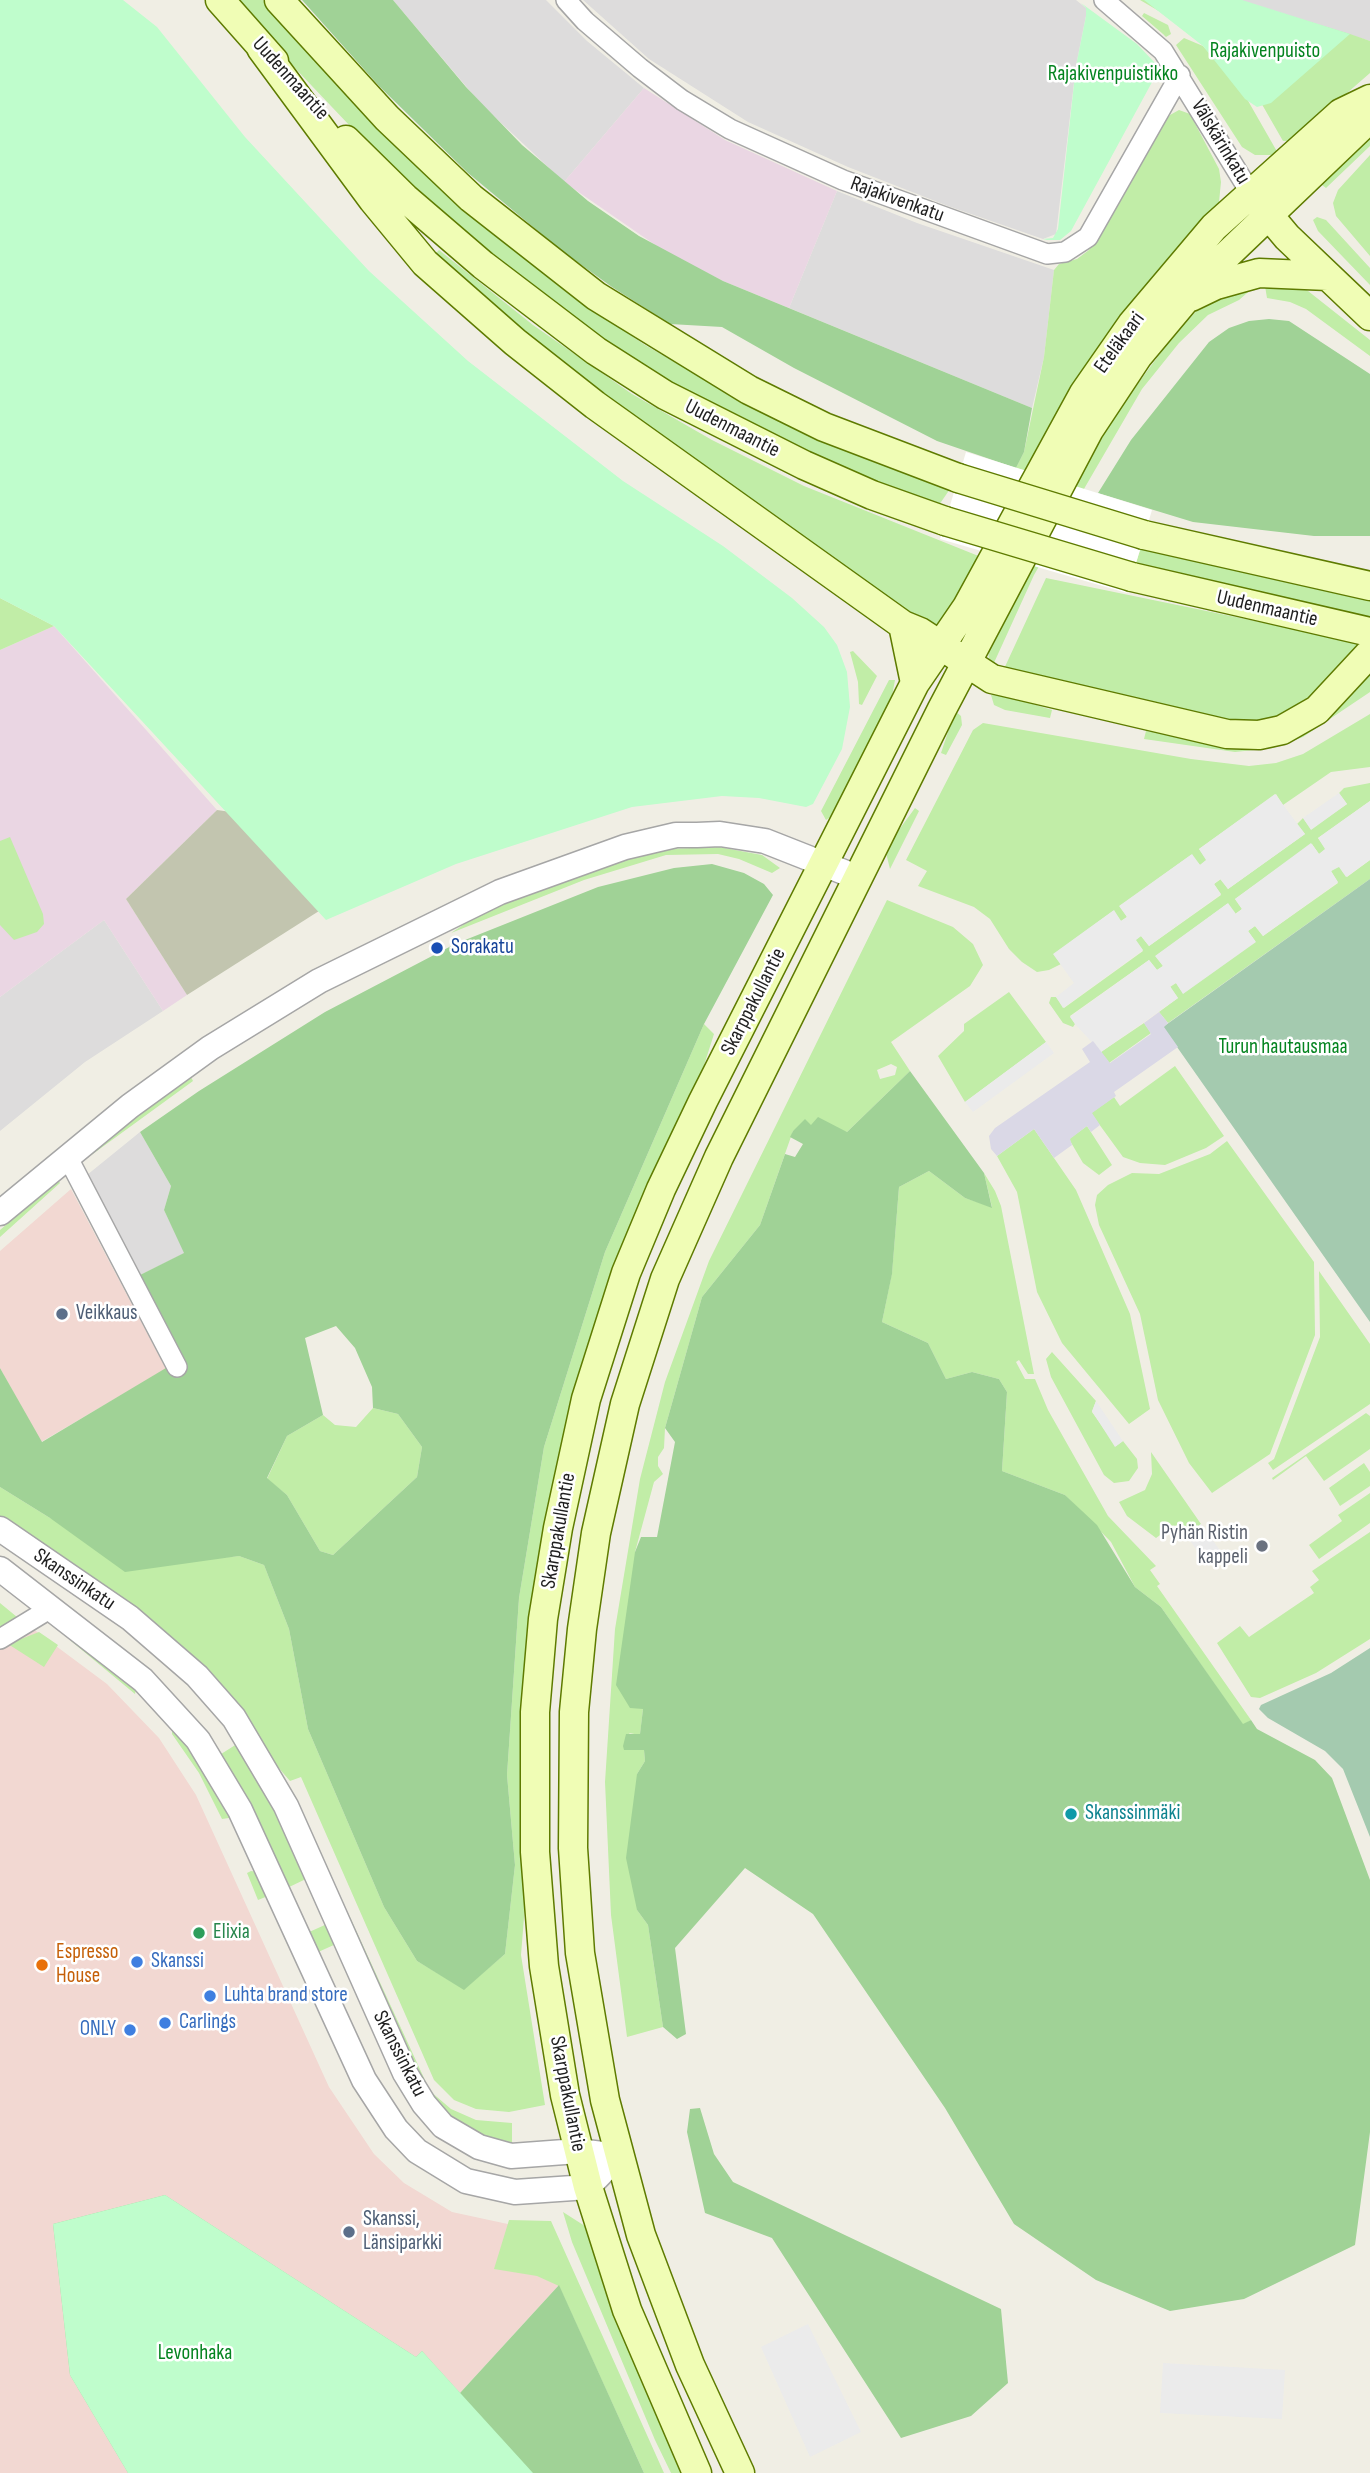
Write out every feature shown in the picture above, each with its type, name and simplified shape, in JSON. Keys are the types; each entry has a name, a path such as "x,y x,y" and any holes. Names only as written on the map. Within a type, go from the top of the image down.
{"main road":[{"name":"Uudenmaantie","path":"220,0 333,127 405,198 524,298 596,351 665,395 804,466 872,495 945,521 1132,577 1370,632"},
{"name":"Uudenmaantie","path":"279,0 414,144 471,198 578,283 638,324 749,390 824,427 958,478 1144,535 1370,586"},
{"path":"261,48 373,200 425,263 514,342 595,405 903,625 992,680 1227,734 1247,735 1282,730 1304,719 1326,703 1370,653"},
{"name":"Eteläkaari","path":"941,647 967,607 1091,382 1181,263 1250,192 1341,113 1370,99"},
{"name":"Eteläkaari","path":"966,664 1089,430 1138,356 1183,301 1370,118"},
{"path":"1250,192 1267,216 1370,316"},
{"path":"1183,301 1216,285 1259,274 1328,276"},
{"path":"903,625 915,683"},
{"name":"Skarppakullantie","path":"697,2473 627,2310 588,2187 578,2151 544,1966 535,1852 535,1712 543,1619 558,1528 586,1399 626,1273 666,1178 823,863 915,683 941,647"},
{"name":"Skarppakullantie","path":"740,2473 668,2310 618,2157 589,2015 580,1953 573,1848 574,1712 582,1629 596,1533 625,1404 665,1279 719,1157 966,664"}],"street":[{"name":"Rajakivenkatu","path":"566,0 585,21 650,76 682,100 730,128 843,180 1047,254 1065,252 1087,237 1180,75"},
{"name":"Välskärinkatu","path":"1104,0 1163,51 1250,192"},
{"path":"0,1213 130,1106 211,1048 319,981 425,926 524,882 585,859 676,835 720,834 765,841 859,878"},
{"path":"67,1156 177,1367"},
{"name":"Skanssinkatu","path":"0,1529 130,1618 197,1676 234,1718 286,1806 405,2073 432,2115 454,2134 499,2154 523,2157 578,2151 618,2157"},
{"name":"Skanssinkatu","path":"0,1569 105,1648 166,1702 213,1761 284,1901 365,2080 376,2101 405,2140 426,2159 481,2186 515,2192 588,2187"},
{"path":"0,1639 51,1608"},
{"path":"588,2187 618,2157"}],"shaded area":[{"path":"393,0 546,0 587,41 644,88 564,182 481,104"},
{"path":"583,0 1076,0 1086,8 1086,16 1076,66 1056,234 1043,239 948,206 848,167 748,122 649,59"},
{"path":"1242,0 1370,0 1370,41 1242,1"},
{"path":"644,88 725,140 837,191 789,308 723,281 664,251 564,182"},
{"path":"837,191 917,223 1054,270 1044,357 1032,408 789,308"},
{"path":"54,626 217,810 126,899 187,995 163,1011 104,920 0,997 0,650"},
{"path":"1339,793 1347,804 1311,830 1303,818"},
{"path":"1275,794 1305,834 1228,889 1220,879 1214,884 1221,894 1149,946 1141,936 1136,940 1143,950 1063,1008 1056,997 1074,983 1053,954 1114,910 1121,921 1127,917 1119,906 1192,854 1200,865 1206,860 1199,849"},
{"path":"1370,801 1370,860 1346,877 1339,867 1331,871 1338,882 1263,936 1255,926 1248,931 1256,942 1183,994 1176,983 1170,986 1178,998 1101,1052 1075,1024 1070,1017 1149,960 1157,970 1163,966 1155,956 1228,903 1236,914 1242,909 1235,899 1311,843 1319,854 1325,849 1318,838"},
{"path":"217,810 231,812 319,911 187,995 126,899"},
{"path":"104,920 163,1011 85,1062 0,1131 0,997"},
{"path":"1159,1012 1168,1023 1164,1027 1178,1047 1114,1092 1116,1096 1092,1113 1100,1125 1091,1132 1087,1126 1070,1139 1072,1145 1054,1158 1034,1129 997,1156 991,1149 989,1136 995,1128 1090,1062 1082,1049 1093,1041 1110,1063 1151,1034 1144,1023"},
{"path":"1046,1042 1054,1053 973,1112 965,1102"},
{"path":"140,1132 171,1186 164,1210 185,1253 138,1276 87,1175"},
{"path":"71,1189 166,1369 41,1442 0,1368 0,1251"},
{"path":"1096,1401 1123,1441 1115,1447 1092,1411"},
{"path":"1201,1524 1224,1556 1208,1566 1186,1535"},
{"name":"Skanssi","path":"17,1617 107,1684 159,1738 196,1795 329,2087 374,2154 404,2183 452,2212 517,2226 559,2285 460,2393 422,2351 416,2357 165,2195 70,2375 128,2473 0,2473 0,1632"},
{"path":"808,2324 861,2432 810,2457 761,2347"},
{"path":"1163,2363 1285,2370 1282,2419 1160,2413"}],"green space":[{"path":"0,0 123,0 157,27 245,137 369,271 468,361 623,481 723,546 792,598 824,627 837,645 847,672 850,707 842,749 813,804 806,807 759,798 722,796 632,807 456,864 326,920 54,626 0,598"},
{"path":"236,0 263,0 410,159 490,231 573,296 645,345 727,392 838,447 950,489 939,505 871,483 671,385 558,310 430,202 369,146 293,66"},
{"path":"302,0 393,0 466,87 522,145 588,201 639,236 723,281 1032,408 1024,452 1016,468 937,441 794,368 722,327 670,324 612,287 562,251 468,173 379,86"},
{"name":"Rajakivenpuisto","path":"1140,0 1241,1 1350,34 1370,41 1370,73 1292,141 1283,141 1252,87 1210,41"},
{"name":"Rajakivenpuisto","path":"1144,0 1242,0 1350,34 1271,103 1257,107 1245,99 1203,46"},
{"name":"Rajakivenpuistikko","path":"1081,3 1137,44 1155,63 1157,73 1071,231 1060,240 1047,240 1043,239 1053,238 1058,229 1076,66 1086,16 1086,8"},
{"path":"1144,13 1168,25 1171,34 1166,37 1142,16"},
{"path":"1184,38 1203,46 1243,92 1279,155 1255,155 1242,147 1176,45"},
{"path":"1179,110 1190,114 1219,169 1219,202 1212,216 1027,471 1016,468 1024,452 1044,357 1054,270 1059,264 1077,259 1089,250 1153,136 1170,115"},
{"path":"1370,132 1370,146 1326,188 1318,182"},
{"path":"1370,155 1370,256 1336,216 1333,203 1338,190"},
{"path":"1317,217 1326,220 1370,268 1370,285 1318,231 1313,220"},
{"path":"439,250 533,325 632,394 712,440 804,486 981,557 945,626 934,630 526,339 435,254"},
{"path":"1264,280 1303,287 1370,340 1370,356 1306,309 1290,302 1267,298"},
{"path":"1254,287 1239,300 1208,315 1179,343 1142,389 1034,575 993,665 989,662 988,646 1106,427 1173,336 1202,305 1217,295"},
{"path":"1249,321 1289,321 1370,374 1370,536 1314,536 1193,522 1098,493 1131,440 1209,342 1229,328"},
{"path":"1141,547 1370,599 1370,619 1135,566"},
{"path":"1046,578 1367,644 1329,684 1284,718 1243,726 1003,671"},
{"path":"0,598 54,626 0,650"},
{"path":"853,651 877,676 862,705 859,704 858,682 850,652"},
{"path":"1370,670 1370,692 1303,737 1273,748 1235,752 1144,739 1146,731 1235,744"},
{"path":"889,680 895,680 892,696 832,816 826,820 821,811"},
{"path":"991,695 1008,696 1052,710 1050,718 1005,710 994,705"},
{"path":"955,711 961,716 962,725 946,755 941,753"},
{"path":"1370,714 1370,767 1331,772 1283,805 1276,794 1199,849 1207,860 1200,865 1191,855 1120,906 1127,917 1121,921 1113,911 1054,954 1061,964 1049,970 1037,972 1022,962 1009,949 990,919 974,907 918,886 927,871 906,860 973,730 983,723 1191,759 1249,766 1276,763 1303,754"},
{"path":"1370,783 1370,801 1318,838 1326,849 1319,854 1312,844 1235,899 1242,909 1235,914 1227,904 1156,956 1163,966 1157,970 1149,960 1070,1016 1075,1024 1073,1027 1063,1023 1049,1003 1051,997 1056,997 1064,1008 1143,951 1135,940 1141,936 1149,946 1221,895 1214,884 1221,879 1228,889 1305,834 1297,824 1303,818 1311,829 1347,804 1339,793 1344,788"},
{"path":"915,808 919,811 890,869 886,853 890,842"},
{"path":"10,837 43,914 44,924 37,932 14,940 0,925 0,841"},
{"path":"719,847 762,855 780,868 772,873 739,859 718,854 666,855 584,880 451,933 484,911 634,855 665,849"},
{"path":"1370,860 1370,879 1168,1023 1159,1012 1178,998 1170,987 1176,983 1183,993 1255,941 1248,931 1255,926 1263,936 1338,883 1331,871 1339,866 1347,877"},
{"path":"712,864 744,873 764,884 773,895 704,1024 605,1252 544,1447 519,1598 507,1775 515,1865 505,1954 464,1990 417,1961 384,1907 308,1729 289,1629 264,1565 239,1556 125,1572 50,1518 0,1487 0,1368 42,1442 181,1359 138,1276 184,1253 164,1210 171,1186 140,1132 199,1091 325,1012 455,944 598,887 674,868","holes":["336,1326 355,1348 372,1387 373,1408 398,1414 422,1447 417,1477 333,1555 320,1551 287,1495 267,1478 287,1436 323,1415 305,1338"]},
{"name":"Turun hautausmaa","path":"1370,879 1370,1322 1163,1027"},
{"path":"887,900 953,927 973,944 983,965 970,986 891,1042 910,1071 847,1132 811,1125 793,1131 760,1225 702,1297 665,1428 664,1448 658,1457 658,1466 663,1474 654,1482 635,1552 643,1709 640,1735 629,1733 644,1750 645,1761 637,1774 637,1910 648,1925 663,2027 627,2037 611,1915 605,1782 615,1629 640,1479 665,1382 709,1261","holes":["891,1064 897,1067 895,1075 880,1079 877,1070"]},
{"path":"1009,992 1046,1042 965,1102 938,1056 964,1031 964,1024"},
{"path":"1144,1023 1151,1033 1109,1063 1101,1052"},
{"path":"704,1024 714,1034 699,1081 562,1443 521,1955 545,2105 509,2112 476,2109 454,2100 434,2080 301,1777 290,1781 258,1744 0,1521 0,1487 50,1518 188,1561 239,1556 264,1565 289,1629 308,1729 384,1907 417,1961 464,1989 505,1954 515,1865 507,1775 519,1598 544,1447 605,1252"},
{"path":"1175,1066 1224,1136 1206,1148 1165,1165 1140,1163 1123,1157 1091,1113 1114,1097 1120,1106"},
{"path":"910,1071 984,1173 992,1208 965,1198 929,1171 899,1187 892,1274 882,1322 928,1343 946,1379 972,1372 999,1379 1007,1392 1002,1471 1065,1495 1097,1525 1135,1587 1161,1607 1243,1724 1251,1720 1257,1729 1315,1760 1332,1778 1370,1880 1370,2132 1355,2245 1244,2299 1170,2311 1096,2280 1014,2224 945,2108 813,1914 745,1868 675,1948 686,2034 677,2039 663,2027 648,1925 637,1910 626,1858 637,1774 645,1761 644,1750 624,1750 623,1746 626,1734 640,1734 643,1709 630,1708 616,1685 635,1552 641,1537 657,1537 675,1442 665,1428 702,1297 760,1225 785,1154 795,1157 803,1144 790,1137 793,1131 805,1119 811,1125 818,1117 847,1132"},
{"path":"191,1077 193,1081 90,1156 134,1117"},
{"path":"1087,1126 1112,1165 1099,1175 1083,1163 1069,1139"},
{"path":"1034,1129 1076,1190 1130,1314 1150,1409 1129,1424 1062,1343 1037,1292 1017,1192 997,1156"},
{"path":"1227,1141 1314,1262 1315,1335 1270,1454 1212,1493 1189,1463 1158,1400 1140,1314 1099,1225 1095,1205 1097,1195 1108,1185 1132,1173 1159,1174 1210,1154"},
{"path":"929,1171 965,1198 992,1207 984,1173 995,1191 1001,1206 1034,1374 1028,1374 1019,1360 1016,1362 1025,1379 1035,1379 1048,1410 1108,1516 1156,1566 1150,1570 1160,1584 1157,1586 1251,1720 1243,1725 1161,1607 1135,1587 1111,1542 1065,1495 1002,1471 1007,1392 999,1379 972,1372 946,1379 928,1343 882,1322 892,1273 899,1187"},
{"path":"58,1180 60,1183 0,1237 0,1230"},
{"path":"1319,1271 1370,1344 1370,1404 1273,1470 1268,1463 1274,1459 1320,1337"},
{"path":"1052,1352 1096,1401 1092,1412 1116,1446 1123,1441 1137,1459 1138,1468 1129,1481 1114,1483 1104,1475 1051,1377 1046,1359"},
{"path":"373,1408 398,1414 422,1447 417,1477 333,1555 320,1551 287,1495 267,1479 287,1436 323,1415 335,1425 356,1427"},
{"path":"1366,1413 1370,1416 1370,1449 1324,1481 1306,1456 1273,1480 1272,1478"},
{"path":"1151,1452 1201,1524 1183,1537 1174,1525 1156,1538 1127,1516 1119,1502 1145,1490 1152,1474"},
{"path":"1364,1463 1370,1472 1370,1486 1340,1506 1329,1488"},
{"path":"1370,1493 1370,1523 1319,1559 1309,1545 1342,1521 1338,1515"},
{"path":"1370,1532 1370,1639 1316,1673 1260,1698 1251,1697 1217,1643 1240,1626 1249,1637 1314,1593 1310,1587 1319,1580 1312,1571"},
{"path":"0,1603 17,1617 0,1632"},
{"path":"39,1632 58,1645 44,1667 8,1644"},
{"path":"70,1638 137,1684 135,1694 71,1641"},
{"path":"1370,1648 1370,1837 1343,1769 1325,1751 1268,1718 1259,1709 1261,1705 1331,1673"},
{"path":"172,1723 236,1817 222,1819 199,1773 172,1734"},
{"path":"240,1742 273,1801 308,1878 285,1889 218,1756"},
{"path":"257,1872 273,1894 258,1900 247,1873"},
{"path":"348,1913 430,2091 451,2109 476,2120 512,2123 512,2143 473,2134 423,2094 340,1917"},
{"path":"327,1924 336,1944 316,1953 307,1933"},
{"path":"700,2108 714,2154 733,2182 1001,2309 1008,2383 971,2416 901,2438 772,2238 705,2213 687,2132 690,2109"},
{"name":"Levonhaka","path":"165,2195 416,2357 422,2351 460,2393 559,2285 644,2473 128,2473 70,2375 53,2224"},
{"name":"Levonhaka","path":"165,2195 416,2357 422,2351 533,2473 128,2473 70,2375 53,2224"},
{"path":"563,2212 588,2228 686,2473 671,2473 655,2440 572,2242"},
{"path":"509,2220 551,2221 664,2473 644,2473 559,2286 537,2276 494,2269"}],"pier":[{"path":"966,452 1152,510 1127,593 940,539"}],"place":[{"name":"Sorakatu","path":"437,948"},
{"name":"Veikkaus","path":"62,1314"},
{"name":"Pyhän Ristin kappeli","path":"1262,1546"},
{"name":"Skanssinmäki","path":"1071,1814"},
{"name":"Elixia","path":"199,1933"},
{"name":"Skanssi","path":"137,1962"},
{"name":"Espresso House","path":"42,1965"},
{"name":"Luhta brand store","path":"210,1996"},
{"name":"Carlings","path":"165,2023"},
{"name":"ONLY","path":"130,2030"},
{"name":"Skanssi, Länsiparkki","path":"349,2232"}]}
